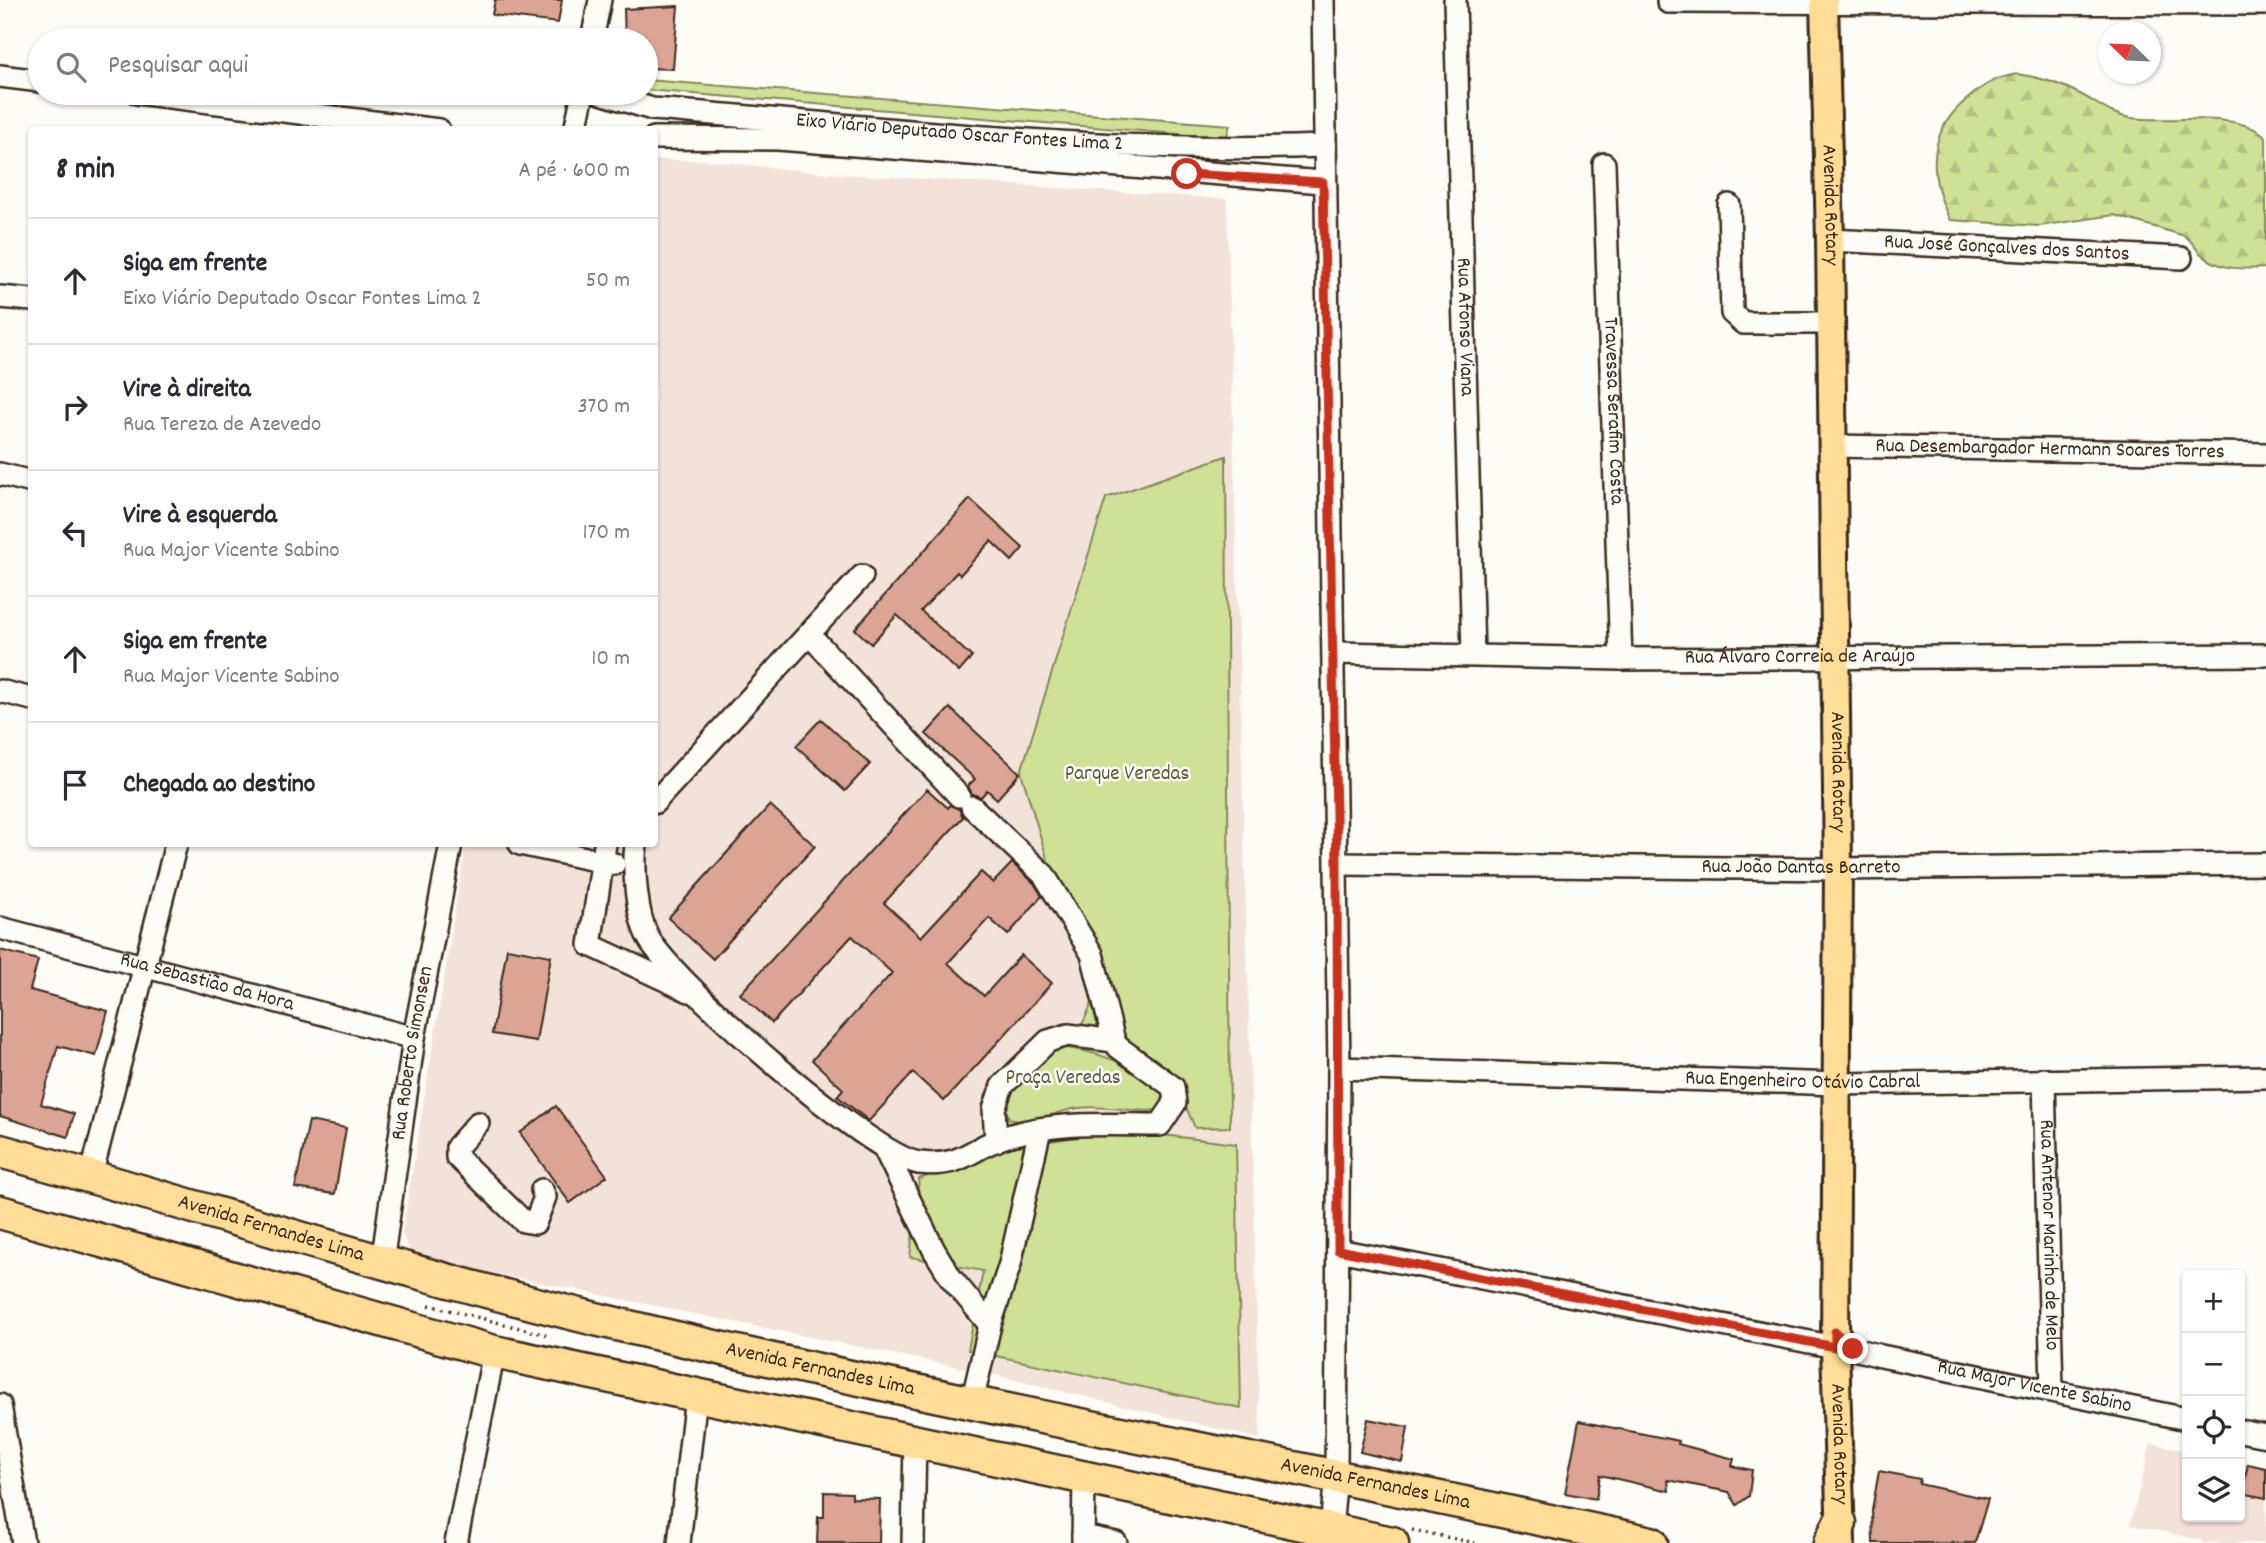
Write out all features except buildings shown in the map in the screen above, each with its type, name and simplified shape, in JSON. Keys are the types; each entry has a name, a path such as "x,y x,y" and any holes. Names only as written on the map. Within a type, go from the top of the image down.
{"highway":[{"name":"Avenida Fernandes Lima","path":"0,1151 382,1263 607,1322 972,1402 1336,1474 1651,1543"},
{"path":"0,1212 494,1352 1084,1476 1330,1536 1392,1543"}],"main road":[{"name":"Avenida Rotary","path":"1824,1 1830,240 1838,869 1835,1340 1837,1536"}],"street":[{"path":"594,28 600,0"},
{"path":"1323,0 1323,182 1334,653 1339,1068 1336,1474 1330,1536"},
{"name":"Rua Afonso Viana","path":"1455,0 1474,654"},
{"path":"1668,2 2266,4"},
{"path":"0,76 28,80"},
{"path":"235,105 406,126"},
{"path":"576,126 580,105"},
{"name":"Eixo Viário Deputado Oscar Fontes Lima 2","path":"639,105 652,109 1143,148 1243,149 1323,146"},
{"name":"Eixo Viário Deputado Oscar Fontes Lima 2","path":"658,138 778,139 1323,182"},
{"name":"Travessa Serafim Costa","path":"1604,164 1621,659"},
{"path":"1729,205 1732,313 1736,319 1743,323 1831,323"},
{"name":"Rua José Gonçalves dos Santos","path":"1830,240 2181,258"},
{"path":"0,297 28,300"},
{"name":"Rua Desembargador Hermann Soares Torres","path":"1833,446 2266,454"},
{"path":"0,474 28,481"},
{"path":"658,799 862,576"},
{"path":"809,634 965,802 1044,875 1092,954 1114,1041"},
{"name":"Rua Álvaro Correia de Araújo","path":"1334,653 1621,659 2266,655"},
{"path":"0,691 28,698"},
{"path":"91,1176 175,847"},
{"name":"Rua Roberto Simonsen","path":"382,1263 414,1038 450,847"},
{"path":"548,847 604,853 634,867"},
{"path":"636,847 634,867 649,940 694,993 848,1125 885,1150 914,1162 940,1165 961,1161 996,1141 1062,1124 1160,1125 1167,1119 1175,1103 1173,1087 1114,1041 1068,1035 1048,1041 1002,1086 997,1097 996,1141"},
{"path":"604,853 590,945 694,993"},
{"name":"Rua João Dantas Barreto","path":"1337,864 1838,869 2266,864"},
{"name":"Rua Sebastião da Hora","path":"0,928 414,1038"},
{"name":"Rua Engenheiro Otávio Cabral","path":"1339,1068 1838,1084 2266,1077"},
{"name":"Rua Antenor Marinho de Melo","path":"2044,1079 2052,1390"},
{"path":"478,1123 457,1147 457,1157 523,1221 535,1223 545,1197 542,1190"},
{"path":"972,1402 990,1325 1010,1264 1040,1129"},
{"path":"885,1150 933,1250 951,1278 990,1325"},
{"name":"Rua Major Vicente Sabino","path":"1338,1250 1835,1340 1853,1349 1881,1356 2182,1418"},
{"path":"456,1543 494,1352"},
{"name":"Rua Major Vicente Sabino","path":"1836,1383 1843,1368 1852,1359 1881,1356"},
{"path":"679,1543 696,1396"},
{"path":"0,1405 23,1543"},
{"path":"2245,1432 2266,1436"},
{"path":"913,1543 915,1440"},
{"path":"1084,1476 1083,1539 1116,1543"}],"shaded area":[{"path":"658,160 703,160 814,172 1227,199 1260,1439 978,1371 463,1267 410,1251 402,1234 466,847 658,847"},
{"path":"2151,1443 2182,1450 2182,1522 2245,1522 2245,1463 2266,1468 2266,1543 2203,1543 2202,1540 2130,1525"}],"green space":[{"path":"2017,74 2063,86 2123,116 2222,120 2239,123 2266,137 2266,268 2223,266 2207,259 2185,236 2114,215 2039,226 1950,220 1935,172 1935,157 1943,127 1952,114 1977,91 1995,80"},
{"path":"658,81 1230,125 1226,138 658,91"},
{"name":"Parque Veredas","path":"1226,456 1230,1127 1195,1128 1174,1079 1082,1025 1108,967 1053,878 1021,772 1106,498"},
{"name":"Praça Veredas","path":"1058,1047 1112,1060 1162,1085 1166,1109 1146,1111 1090,1107 1070,1109 1036,1120 1010,1119 1006,1107 1011,1087 1019,1077"},
{"path":"1122,1130 1236,1144 1241,1408 968,1350 983,1271 910,1257 919,1179 1004,1148"}],"route":[{"path":"1187,174 1323,182 1337,864 1338,1250 1835,1347 1835,1332 1853,1349"}]}
